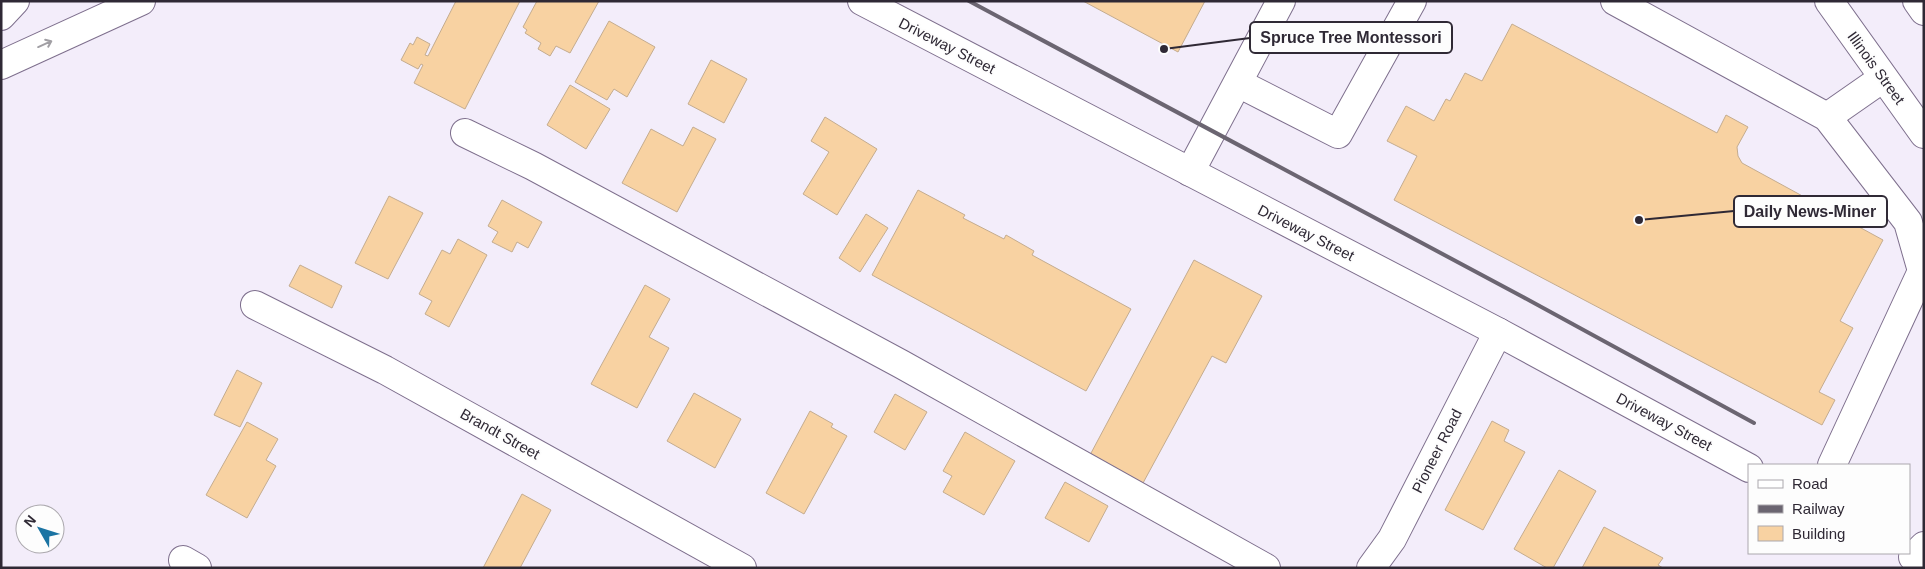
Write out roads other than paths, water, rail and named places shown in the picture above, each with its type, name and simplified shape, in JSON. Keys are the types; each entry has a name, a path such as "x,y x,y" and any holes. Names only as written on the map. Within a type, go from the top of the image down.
{"street":[{"path":"1,16 15,1"},
{"path":"1,65 141,1"},
{"name":"Driveway Street","path":"862,1 1498,332 1748,467"},
{"path":"1190,172 1282,1"},
{"path":"1238,83 1338,134 1412,1"},
{"path":"1615,1 1827,117 1908,222 1922,271 1832,464"},
{"name":"Illinois Street","path":"1829,1 1924,134"},
{"path":"1917,1 1924,11"},
{"path":"1827,117 1883,78"},
{"path":"465,133 533,166 884,354 1266,568"},
{"name":"Brandt Street","path":"255,305 385,370 742,568"},
{"name":"Pioneer Road","path":"1371,568 1392,539 1498,332"}],"railway":[{"path":"969,1 1523,297 1754,423"}],"place":[{"name":"Spruce Tree Montessori","path":"1164,49"},
{"name":"Daily News-Miner","path":"1639,220"}]}
